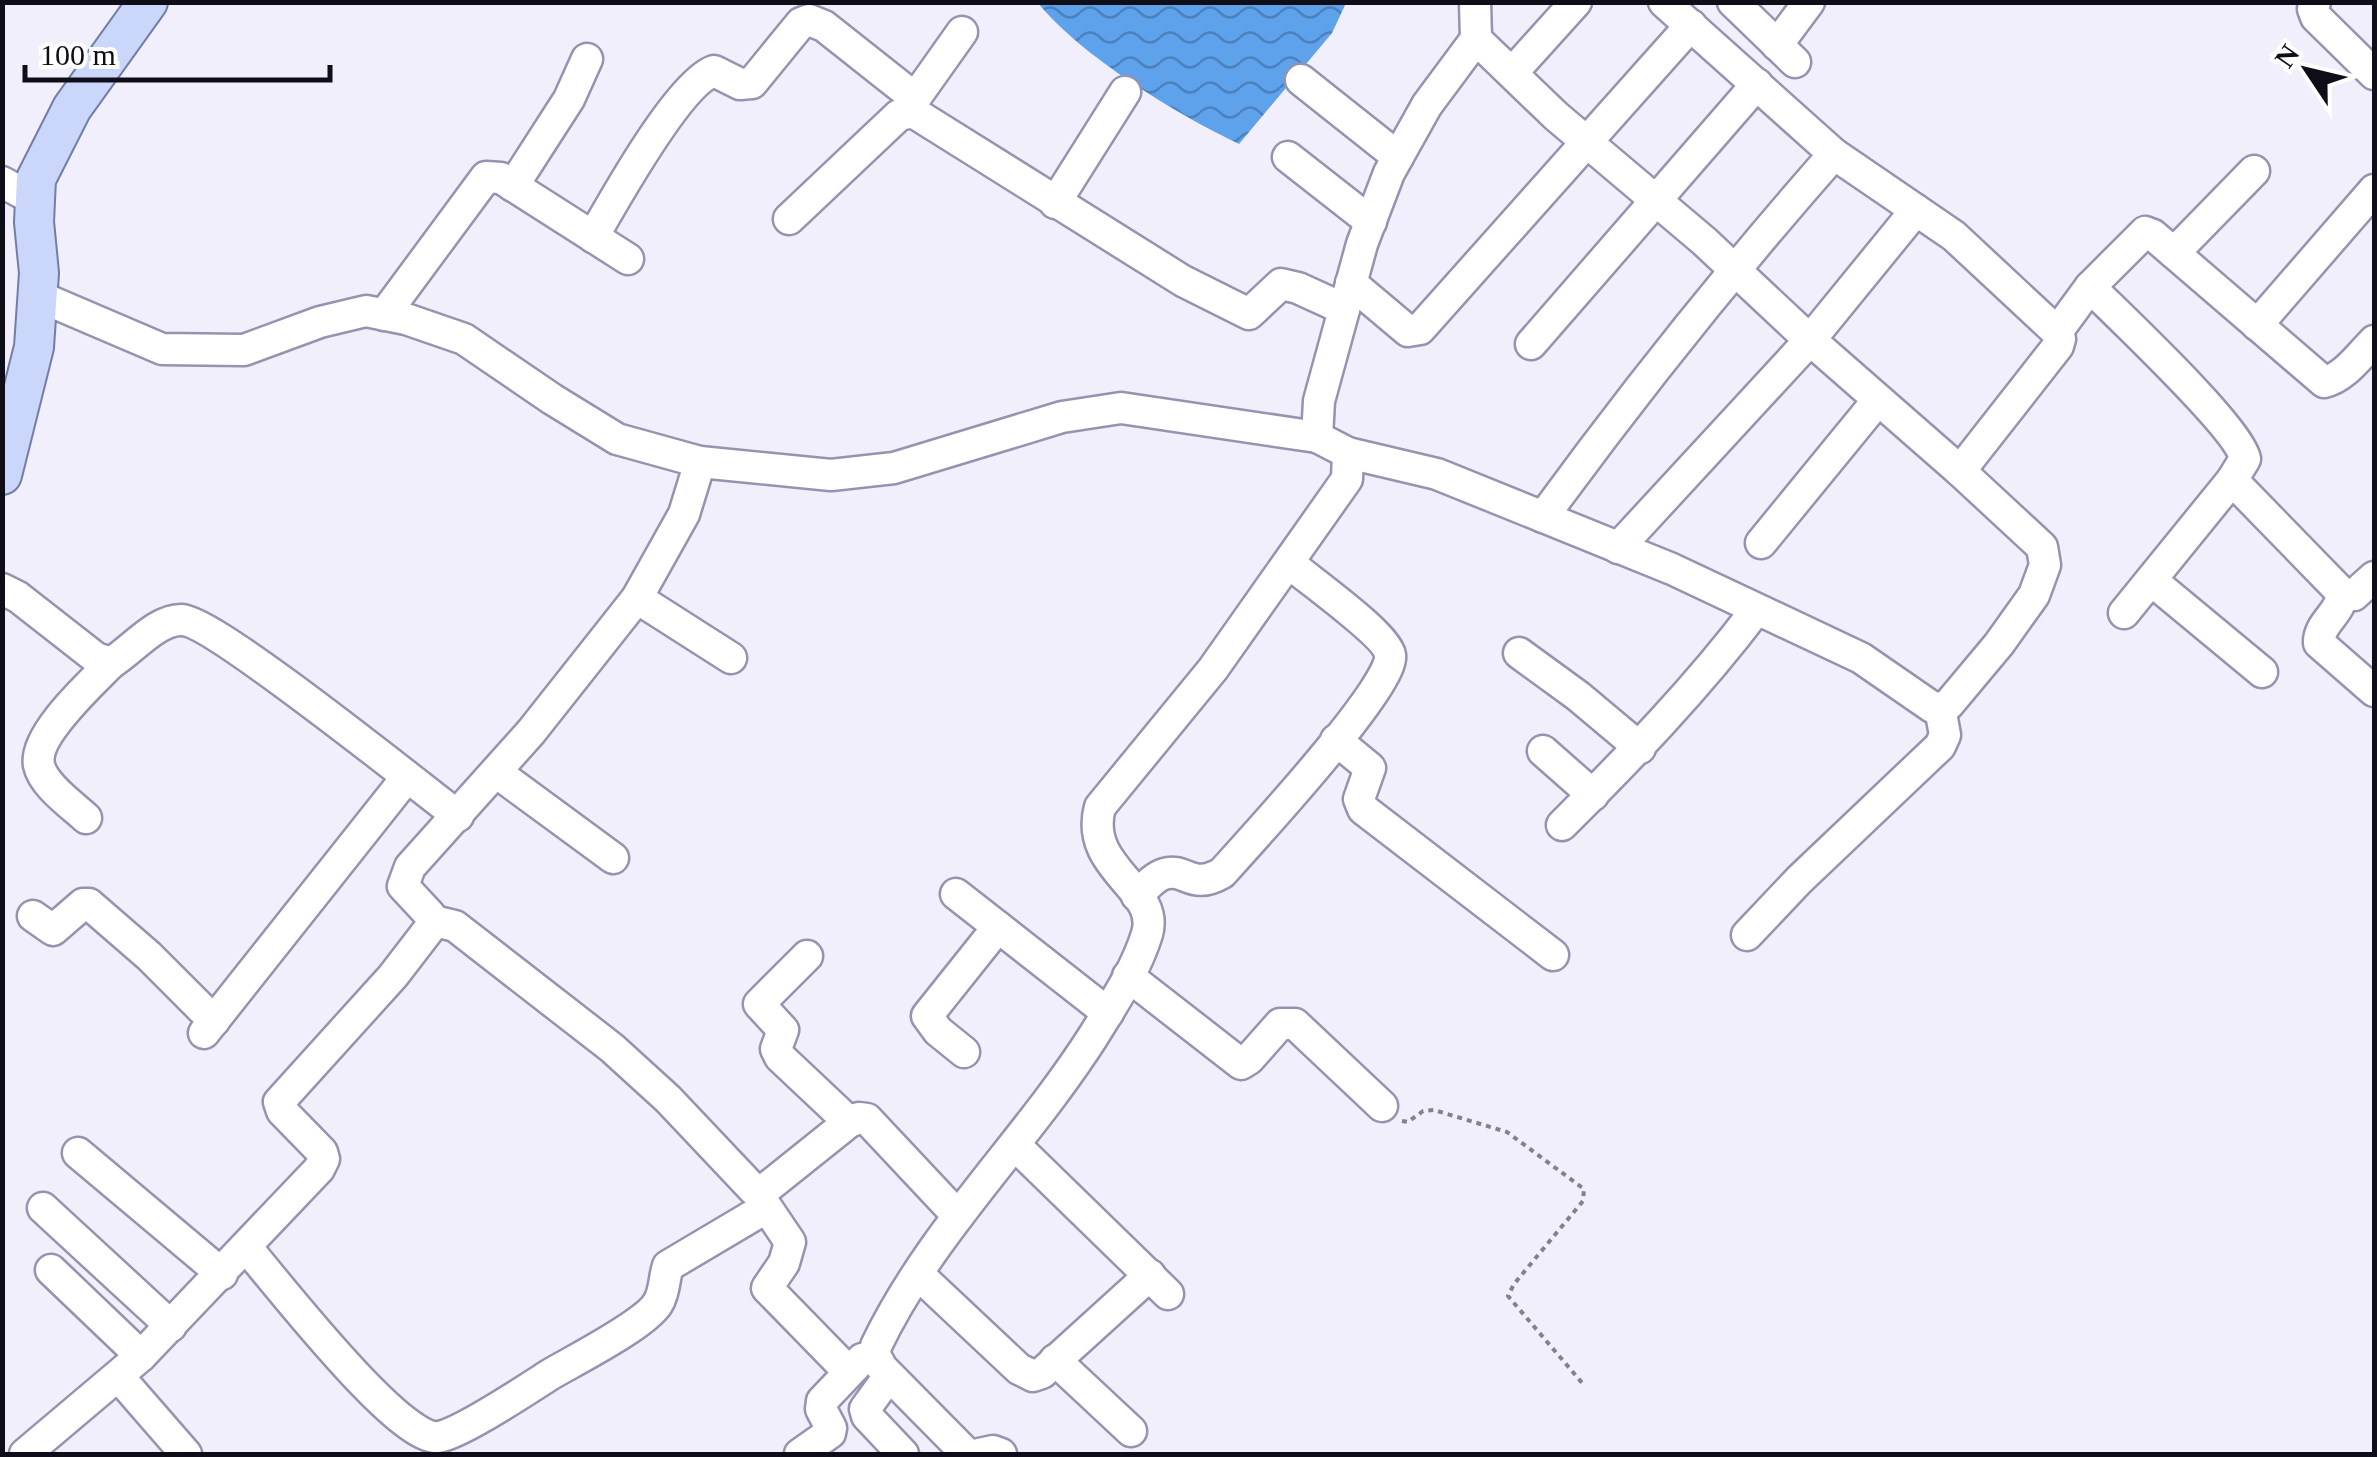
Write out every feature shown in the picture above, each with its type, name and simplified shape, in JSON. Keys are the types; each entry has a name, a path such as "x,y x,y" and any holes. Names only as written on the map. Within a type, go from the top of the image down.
{"main road":[{"path":"2,475 34,347 38,296 19,191 36,179 72,108 148,2"}],"street":[{"path":"1318,437 1319,402 1370,222 1398,157 1427,105 1476,38 1475,2"},
{"path":"1512,73 1576,2"},
{"path":"1664,2 1834,154 1954,236 2056,332 2058,346 1960,471"},
{"path":"1733,2 1786,53 1809,2"},
{"path":"2315,2 2312,9 2316,17 2374,74"},
{"path":"593,237 693,85 714,71 740,84 752,83 801,23 810,20 824,26 920,116 1183,281 1250,314 1281,284 1348,296 1408,331 1420,328 1691,25"},
{"path":"788,218 911,105 962,32"},
{"path":"38,296 162,350 244,350 320,322 366,312 406,318 464,339 618,439 700,462 832,474 894,468 1062,417 1120,408 1318,437 1348,453 1437,474 1672,568 1861,658 1932,707 1948,704 2034,595 2045,566 2042,547 1586,141 1476,38"},
{"path":"513,186 569,99 587,59"},
{"path":"1300,80 1398,157"},
{"path":"1531,344 1757,84"},
{"path":"1055,203 1125,92"},
{"path":"1543,517 1623,406 1733,269 1834,154"},
{"path":"1288,157 1370,222"},
{"path":"2174,253 2254,172"},
{"path":"384,315 486,177 494,175 628,259"},
{"path":"2257,325 2374,190"},
{"path":"1618,548 1810,340 1916,210"},
{"path":"2056,332 2090,286 2145,232 2324,382 2342,374 2374,340"},
{"path":"2090,286 2174,372 2244,451 2245,459 2124,613"},
{"path":"1761,544 1878,400"},
{"path":"904,1454 867,1416 871,1367 884,1332 958,1216 1064,1082 1108,1013 1148,931 1144,904 1099,847 1095,826 1100,807 1213,669 1347,479 1348,453"},
{"path":"700,462 684,514 637,598 496,772 410,867 404,878 404,891 434,921 455,926 612,1048 668,1099 761,1197 790,1242 784,1264 767,1288 871,1367 968,1454"},
{"path":"2232,480 2342,592 2354,595 2374,576"},
{"path":"1137,896 1162,874 1172,872 1208,881 1222,873 1336,740 1391,666 1390,652 1378,636 1288,563"},
{"path":"2151,580 2262,672"},
{"path":"2,589 18,597 96,658 112,663"},
{"path":"2342,592 2340,606 2320,631 2320,642 2374,691"},
{"path":"637,598 731,658"},
{"path":"1562,826 1716,664 1756,610"},
{"path":"86,818 46,780 39,768 38,755 68,706 112,663 164,623 179,620 194,622 243,654 458,816"},
{"path":"1519,654 1578,696 1640,748"},
{"path":"1747,935 1800,878 1940,746 1944,735 1940,708"},
{"path":"1336,740 1370,768 1359,798 1363,809 1552,955"},
{"path":"1543,751 1593,794"},
{"path":"496,772 614,858"},
{"path":"33,916 53,930 89,904 149,956 209,1027 407,778"},
{"path":"956,894 1108,1013"},
{"path":"25,1454 130,1367 319,1169 324,1159 322,1152 279,1102 393,976 434,921"},
{"path":"964,1052 938,1031 927,1016 998,927"},
{"path":"807,956 759,1004 783,1030 776,1049 780,1056 849,1122"},
{"path":"1128,976 1241,1064 1280,1024 1296,1024 1382,1106"},
{"path":"247,1248 363,1383 404,1423 418,1433 436,1438 451,1433 624,1330 657,1305 668,1266 759,1212 761,1197 849,1122 859,1118 875,1125 958,1216"},
{"path":"919,1275 1026,1374 1033,1376 1159,1284 1016,1146"},
{"path":"78,1153 222,1274"},
{"path":"43,1208 170,1326"},
{"path":"51,1270 130,1367 186,1454"},
{"path":"1056,1360 1131,1431"},
{"path":"800,1454 830,1433 832,1428 821,1404 871,1367"},
{"path":"979,1454 1001,1454"}],"path":[{"path":"1382,1106 1404,1122 1423,1111 1434,1110 1507,1132 1584,1190 1583,1200 1508,1296 1583,1384"}],"water":[{"path":"1038,3 1346,3 1332,33 1239,144 1131,82 1079,43"}]}
